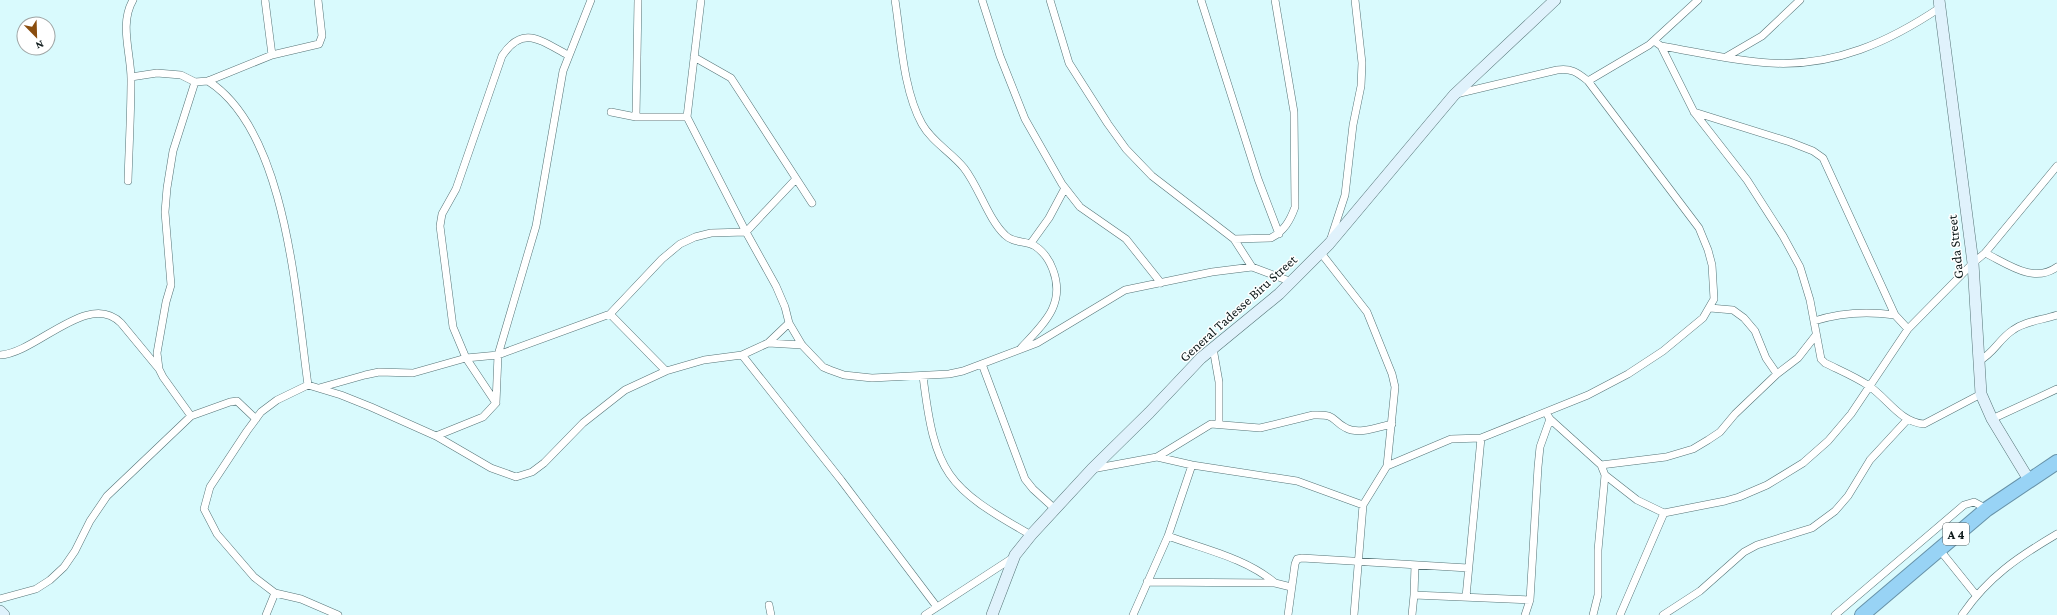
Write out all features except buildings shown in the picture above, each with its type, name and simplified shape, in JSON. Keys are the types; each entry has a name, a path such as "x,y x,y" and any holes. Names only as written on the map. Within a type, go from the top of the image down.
{"highway":[{"name":"A 4","path":"1862,615 1987,509 2057,462"}],"street":[{"path":"128,181 131,77 126,26 128,12 133,0"},
{"path":"265,0 272,56"},
{"path":"131,77 157,73 181,75 195,82 208,81 272,56 320,44 322,36 318,0"},
{"path":"436,436 483,417 496,403 498,355 536,226 557,100 568,55 591,0"},
{"path":"636,117 638,0"},
{"path":"701,0 687,117 746,232 779,291 789,323 802,345 823,367 844,375 872,378 923,376 956,372 982,364 1037,343 1086,315 1115,294 1125,290 1212,272 1252,267 1292,282"},
{"path":"895,0 909,87 922,125 964,167 1005,236 1018,242 1031,243 1042,250 1050,261 1056,279 1057,295 1046,322 1019,349"},
{"path":"982,0 1000,56 1025,119 1047,160 1065,188 1080,207 1126,238 1161,283"},
{"path":"1050,0 1069,63 1126,149 1152,176 1234,239 1252,267"},
{"path":"1201,0 1258,178 1279,234"},
{"path":"1234,239 1271,238 1279,234 1291,218 1295,208 1294,112 1275,0"},
{"path":"1329,244 1345,194 1353,125 1361,86 1362,63 1355,0"},
{"name":"General Tadesse Biru Street","path":"992,615 1015,555 1031,535 1092,470 1213,348 1279,294 1321,253 1454,95 1556,0"},
{"path":"1588,81 1642,50 1654,41 1698,0"},
{"path":"1725,57 1762,36 1800,0"},
{"path":"1654,41 1661,46 1770,63 1791,63 1839,57 1881,42 1912,26 1940,4"},
{"name":"Gada Street","path":"1940,4 1973,262 1981,394 1992,419 2029,480"},
{"path":"496,403 466,358 453,327 441,234 442,214 456,189 502,56 510,44 521,38 533,37 568,55"},
{"path":"1661,46 1694,112 1747,180 1791,249 1806,283 1821,359 1825,363 1869,386 1907,420 1924,424 1981,394"},
{"path":"694,57 731,78 795,180 812,203"},
{"path":"1387,466 1451,440 1481,438 1588,395 1644,365 1691,329 1710,308 1714,299 1714,278 1708,250 1699,228 1588,81 1574,70 1557,70 1454,95"},
{"path":"208,81 226,95 240,113 255,137 274,185 290,259 308,385"},
{"path":"191,416 162,377 159,369 157,353 171,285 166,235 167,188 173,151 195,82"},
{"path":"611,112 636,117 687,117"},
{"path":"1694,112 1790,142 1813,151 1823,158 1895,315 1908,329"},
{"path":"1605,476 1638,500 1664,513 1739,497 1767,485 1803,463 1828,441 1851,414 1908,329 1973,262 1985,253 2057,166"},
{"path":"318,388 379,372 412,373 466,358 498,355 610,314 662,259 680,244 695,237 711,233 746,232 795,180"},
{"path":"1031,243 1049,218 1065,188"},
{"path":"1321,253 1367,312 1372,321 1375,333 1392,374 1395,387 1387,466 1363,505 1357,560 1354,615"},
{"path":"1985,253 2025,273 2048,273 2057,267"},
{"path":"1710,308 1733,310 1744,318 1755,330 1766,358 1777,374"},
{"path":"0,355 18,351 85,314 102,312 117,318 159,369"},
{"path":"1814,321 1846,313 1862,312 1895,315"},
{"path":"610,314 666,372"},
{"path":"1979,361 1989,355 2014,330 2021,326 2057,315"},
{"path":"338,615 301,599 275,593 254,577 210,523 204,509 210,487 261,412 277,400 308,385 347,397 436,436 491,468 516,477 532,472 544,463 583,423 612,398 625,390 666,372 704,360 742,355 768,342 789,323"},
{"path":"1601,465 1661,458 1693,448 1720,432 1735,414 1777,374 1798,358 1816,336"},
{"path":"768,342 802,345"},
{"path":"1213,348 1220,382 1219,424"},
{"path":"742,355 841,480 937,607"},
{"path":"982,364 1025,479 1040,496 1055,509"},
{"path":"923,376 931,432 939,458 946,471 966,495 976,503 1031,535"},
{"path":"1992,419 2057,389"},
{"path":"0,599 36,589 50,580 64,566 90,521 107,496 191,416 230,402 238,402 256,419"},
{"path":"1545,411 1550,419 1601,465 1605,476 1598,550 1598,596 1593,615"},
{"path":"1092,470 1157,457 1205,427 1219,424 1260,428 1313,414 1322,414 1335,418 1346,428 1354,430 1392,424"},
{"path":"1525,615 1530,600 1540,447 1550,419"},
{"path":"1663,615 1700,590 1744,552 1757,545 1812,528 1835,511 1848,496 1870,460 1907,420"},
{"path":"1466,597 1481,438"},
{"path":"1157,457 1192,465 1297,481 1363,505"},
{"path":"1132,615 1168,536 1192,465"},
{"path":"1835,615 1964,505 1974,502 1987,509"},
{"path":"1620,615 1664,513"},
{"path":"1962,615 1976,595 2012,562 2057,534"},
{"path":"1168,536 1247,565 1262,572 1275,583"},
{"path":"1939,549 1976,595"},
{"path":"925,615 1015,555"},
{"path":"1288,615 1291,587 1297,559 1357,560 1468,568"},
{"path":"1412,615 1415,564"},
{"path":"1147,582 1275,583 1291,587"},
{"path":"266,615 275,593"},
{"path":"1414,595 1530,600"},
{"path":"769,605 770,615"},
{"path":"0,611 4,615"}]}
